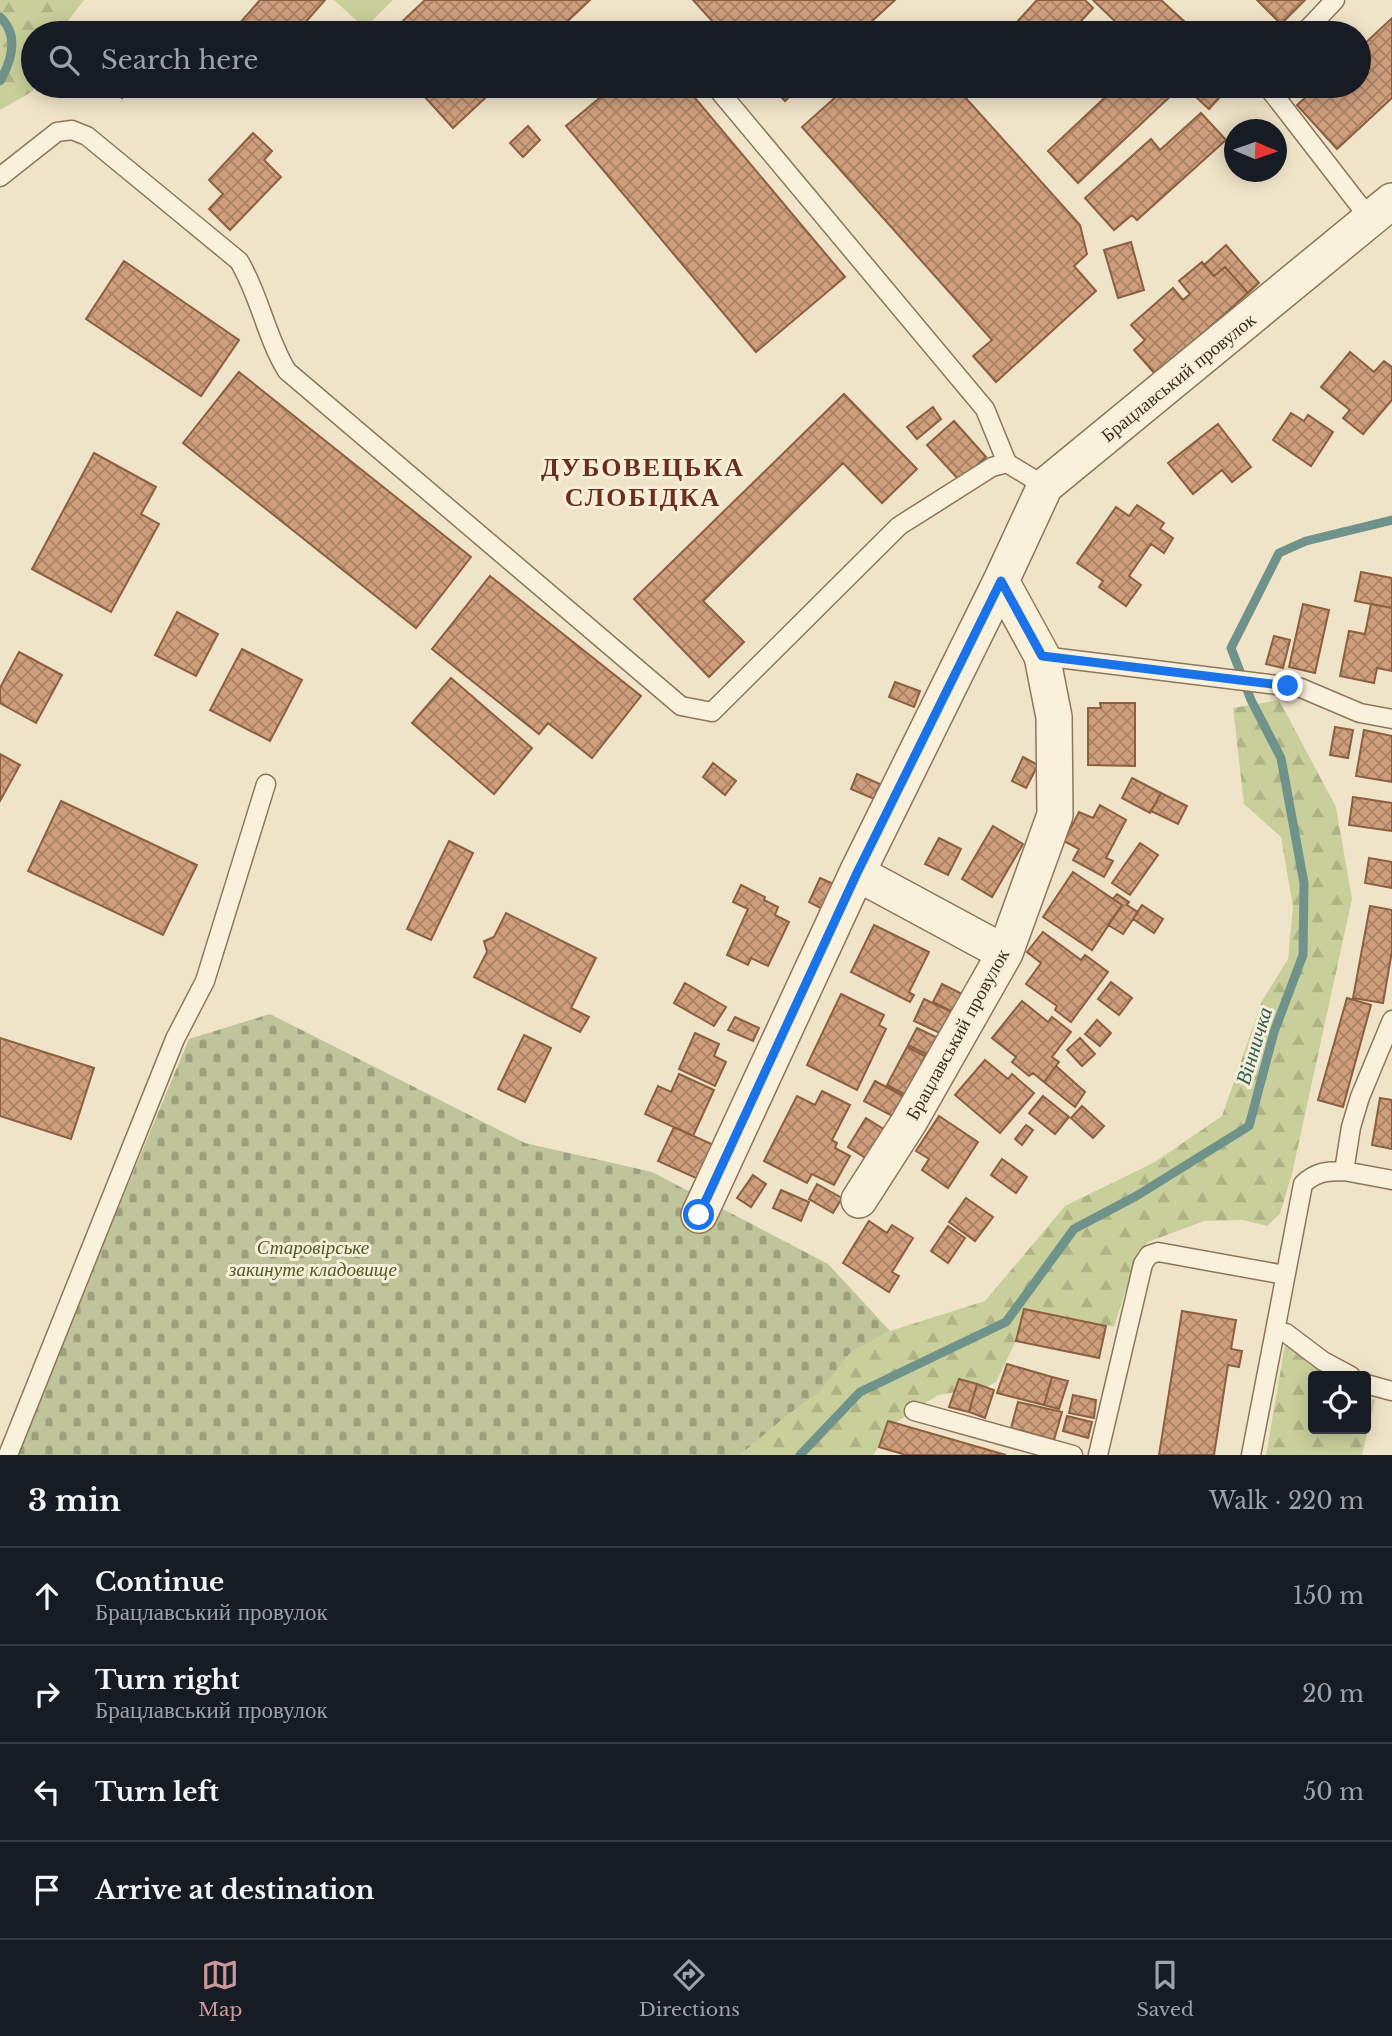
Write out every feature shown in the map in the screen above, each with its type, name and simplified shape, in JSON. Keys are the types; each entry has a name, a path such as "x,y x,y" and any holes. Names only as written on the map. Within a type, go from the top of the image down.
{"street":[{"name":"Брацлавський провулок","path":"699,1215 857,873 1045,486 1381,210"},
{"name":"Брацлавський провулок","path":"859,1200 909,1122 1005,953 1055,815 1054,717 1042,656 1001,581"},
{"path":"857,873 1005,953"}],"lane":[{"path":"1315,21 1335,0"},
{"path":"725,98 985,408 1007,463 1045,486"},
{"path":"1278,98 1381,210"},
{"path":"0,177 57,132 72,130 87,136 239,261 252,282 276,353 287,372 681,706 712,712 899,526 992,467 1007,463"},
{"path":"1042,656 1301,688 1360,713 1392,719"},
{"path":"8,1455 175,1039 205,981 266,784"},
{"path":"1344,1171 1351,1127 1360,1097 1392,1020"},
{"path":"1251,1455 1303,1184 1314,1174 1328,1171 1344,1171 1392,1180"},
{"path":"1098,1455 1143,1264 1149,1255 1158,1252 1285,1275"},
{"path":"1275,1331 1286,1333 1342,1371"},
{"path":"1371,1385 1392,1391"},
{"path":"914,1411 1073,1455"}],"green space":[{"path":"0,0 84,0 68,21 21,21 21,98 0,110"},
{"path":"334,0 393,0 372,21 357,21"},
{"path":"1279,700 1336,807 1352,899 1292,1174 1280,1214 1267,1226 1243,1220 1204,1221 1148,1242 1137,1254 1114,1327 1024,1309 1016,1341 996,1382 986,1387 938,1395 895,1423 873,1455 740,1455 820,1392 850,1353 890,1331 985,1301 1065,1206 1155,1162 1222,1116 1262,1001 1288,959 1293,907 1281,837 1244,804 1233,708"},
{"name":"Старовірське закинуте кладовище","path":"270,1014 525,1143 652,1172 828,1264 890,1331 850,1353 820,1392 740,1455 15,1455 189,1039"},
{"path":"1285,1345 1292,1345 1323,1371 1308,1371 1308,1434 1367,1434 1362,1455 1266,1455"},
{"path":"1371,1399 1375,1400 1371,1417"}],"building":[{"path":"260,0 325,0 307,21 242,21"},
{"path":"425,0 590,0 568,21 403,21"},
{"path":"693,0 895,0 872,21 712,21"},
{"path":"1037,0 1085,0 1093,8 1081,21 1018,21"},
{"path":"1093,0 1161,0 1184,21 1115,21"},
{"path":"1257,0 1305,0 1284,21 1278,21"},
{"path":"1392,18 1392,98 1337,149 1297,105 1305,98 1371,98 1371,38"},
{"path":"426,98 485,98 453,128"},
{"path":"600,98 695,98 845,277 756,352 566,126"},
{"path":"835,98 966,98 1080,225 1087,254 1074,266 1096,291 996,382 973,356 992,340 802,127"},
{"path":"1104,98 1169,98 1078,183 1048,151"},
{"path":"1197,98 1219,98 1209,109"},
{"path":"1201,113 1224,138 1224,142 1137,220 1132,215 1114,230 1085,198 1151,139 1160,150"},
{"path":"528,126 540,140 523,157 510,143"},
{"path":"253,133 272,151 264,160 281,177 230,230 209,209 223,194 209,180"},
{"path":"1131,242 1144,290 1118,298 1104,250"},
{"path":"1226,245 1259,283 1248,293 1225,267 1214,276 1204,265"},
{"path":"124,261 239,340 201,396 86,319"},
{"path":"1202,262 1214,276 1225,267 1248,293 1156,375 1134,350 1145,340 1131,325 1173,288 1183,300 1190,294 1179,281"},
{"path":"1350,352 1374,372 1384,361 1392,367 1392,400 1363,434 1343,418 1350,410 1321,387"},
{"path":"239,372 471,557 416,628 183,443"},
{"path":"844,394 917,469 882,503 843,463 703,601 744,642 709,677 634,599"},
{"path":"933,407 941,419 917,439 907,427"},
{"path":"1291,413 1304,421 1308,415 1333,432 1311,466 1273,440"},
{"path":"954,421 986,457 960,481 927,445"},
{"path":"1218,424 1251,467 1232,482 1222,470 1193,494 1168,463"},
{"path":"94,453 156,487 141,514 159,524 111,612 32,569"},
{"path":"1137,505 1164,523 1160,529 1173,538 1164,553 1151,544 1129,576 1141,585 1126,606 1099,587 1103,581 1077,563 1116,507 1129,516"},
{"path":"1361,572 1392,578 1392,608 1355,601"},
{"path":"490,576 641,696 592,758 548,723 539,734 432,649"},
{"path":"1303,604 1329,610 1315,673 1289,667"},
{"path":"1371,604 1392,608 1392,671 1377,668 1374,683 1340,676 1349,631 1365,634"},
{"path":"177,612 218,634 196,676 155,655"},
{"path":"1274,636 1290,640 1283,668 1266,664"},
{"path":"242,649 302,680 270,741 210,710"},
{"path":"19,652 62,675 36,723 0,703 0,688"},
{"path":"451,678 532,748 494,794 412,723"},
{"path":"895,682 920,691 914,707 889,697"},
{"path":"1100,703 1135,703 1135,766 1088,765 1088,708 1101,708"},
{"path":"1335,727 1353,730 1348,758 1330,755"},
{"path":"1364,730 1392,736 1392,782 1356,776"},
{"path":"0,754 20,765 0,801"},
{"path":"1023,757 1038,765 1026,788 1012,781"},
{"path":"713,763 736,781 725,795 703,777"},
{"path":"857,774 880,784 874,799 851,789"},
{"path":"1132,778 1161,793 1150,813 1122,798"},
{"path":"1161,793 1187,806 1178,824 1151,811"},
{"path":"1353,797 1392,803 1392,831 1349,825"},
{"path":"61,801 197,865 163,935 28,871"},
{"path":"1100,805 1126,820 1106,858 1113,861 1104,877 1073,860 1079,849 1064,841 1079,812 1093,818"},
{"path":"993,826 1023,844 992,897 962,879"},
{"path":"939,838 961,849 948,875 925,864"},
{"path":"449,841 473,853 431,940 407,929"},
{"path":"1140,843 1158,855 1130,895 1112,883"},
{"path":"1369,858 1392,862 1392,888 1365,883"},
{"path":"1073,872 1122,905 1092,950 1043,917"},
{"path":"820,878 838,886 826,911 809,902"},
{"path":"741,885 778,907 775,915 789,922 768,966 751,958 748,965 727,955 748,909 733,902"},
{"path":"1117,894 1138,912 1123,934 1108,925 1122,905 1113,899"},
{"path":"1142,905 1163,919 1154,933 1133,919"},
{"path":"1370,906 1392,910 1392,951 1383,1003 1353,998"},
{"path":"506,913 596,958 571,1008 589,1017 580,1032 474,977 487,952 484,941 494,937"},
{"path":"874,925 929,952 909,992 914,995 910,1002 851,972"},
{"path":"1043,932 1081,960 1085,955 1108,972 1071,1022 1055,1010 1057,1006 1026,984 1041,963 1027,952"},
{"path":"1111,982 1132,998 1119,1015 1098,999"},
{"path":"685,983 726,1007 714,1026 674,1003"},
{"path":"942,984 968,997 959,1015 933,1002"},
{"path":"841,994 884,1015 879,1025 886,1029 857,1090 807,1065"},
{"path":"1347,998 1371,1005 1343,1107 1318,1100"},
{"path":"924,999 952,1012 942,1034 914,1021"},
{"path":"1022,1001 1048,1022 1052,1017 1071,1032 1052,1057 1059,1062 1044,1082 1033,1073 1029,1076 1012,1062 1016,1057 992,1038"},
{"path":"735,1017 759,1028 753,1041 728,1030"},
{"path":"1097,1020 1111,1033 1100,1046 1085,1034"},
{"path":"917,1028 944,1041 936,1059 908,1045"},
{"path":"695,1033 719,1044 714,1056 726,1062 715,1086 679,1069"},
{"path":"524,1035 551,1048 525,1102 498,1089"},
{"path":"0,1038 94,1068 71,1139 0,1116"},
{"path":"1080,1038 1095,1054 1082,1066 1067,1050"},
{"path":"907,1047 925,1056 906,1095 887,1085"},
{"path":"985,1060 1008,1079 1012,1074 1034,1093 1000,1133 955,1095"},
{"path":"1056,1066 1085,1092 1075,1107 1044,1082"},
{"path":"679,1074 714,1090 693,1136 645,1114 658,1086 671,1092"},
{"path":"875,1081 909,1099 898,1119 864,1101"},
{"path":"822,1091 850,1105 832,1140 837,1143 835,1148 850,1156 834,1185 812,1174 807,1183 764,1161 797,1096 815,1105"},
{"path":"1043,1096 1069,1117 1055,1134 1029,1113"},
{"path":"1380,1098 1392,1100 1392,1149 1372,1145"},
{"path":"1082,1106 1104,1126 1093,1138 1071,1118"},
{"path":"939,1116 978,1142 948,1188 922,1170 929,1159 916,1151"},
{"path":"866,1118 890,1133 872,1162 848,1147"},
{"path":"1026,1125 1033,1130 1022,1145 1015,1139"},
{"path":"674,1127 720,1148 705,1182 658,1161"},
{"path":"1002,1159 1027,1177 1016,1193 991,1175"},
{"path":"753,1175 766,1184 751,1207 737,1198"},
{"path":"817,1184 842,1198 833,1213 809,1199"},
{"path":"781,1190 809,1202 801,1221 773,1208"},
{"path":"966,1198 993,1217 975,1241 949,1222"},
{"path":"869,1221 887,1233 892,1225 913,1238 892,1272 899,1276 889,1292 843,1263"},
{"path":"948,1226 965,1238 948,1263 931,1251"},
{"path":"1024,1309 1106,1326 1099,1358 1016,1341"},
{"path":"1182,1311 1236,1320 1231,1349 1242,1351 1239,1367 1228,1365 1214,1455 1159,1455"},
{"path":"1007,1364 1052,1377 1044,1405 997,1393"},
{"path":"1052,1377 1068,1381 1059,1409 1044,1405"},
{"path":"959,1379 977,1384 969,1412 949,1407"},
{"path":"977,1384 994,1390 985,1418 969,1412"},
{"path":"1073,1395 1096,1400 1094,1418 1069,1413"},
{"path":"1018,1402 1062,1412 1054,1440 1011,1428"},
{"path":"1067,1416 1092,1422 1088,1438 1063,1431"},
{"path":"888,1421 1006,1455 906,1455 879,1447"}],"waterway":[{"path":"0,17 12,40 8,65 0,81"},
{"name":"Вінничка","path":"800,1455 860,1392 1006,1322 1074,1229 1138,1195 1249,1126 1274,1032 1303,955 1304,883 1281,758 1251,700 1231,648 1279,553 1306,541 1392,520"}],"district":[{"name":"ДУБОВЕЦЬКА СЛОБІДКА","path":"643,482"}],"route":[{"path":"699,1215 857,873 1001,581 1042,656 1288,686"}]}
